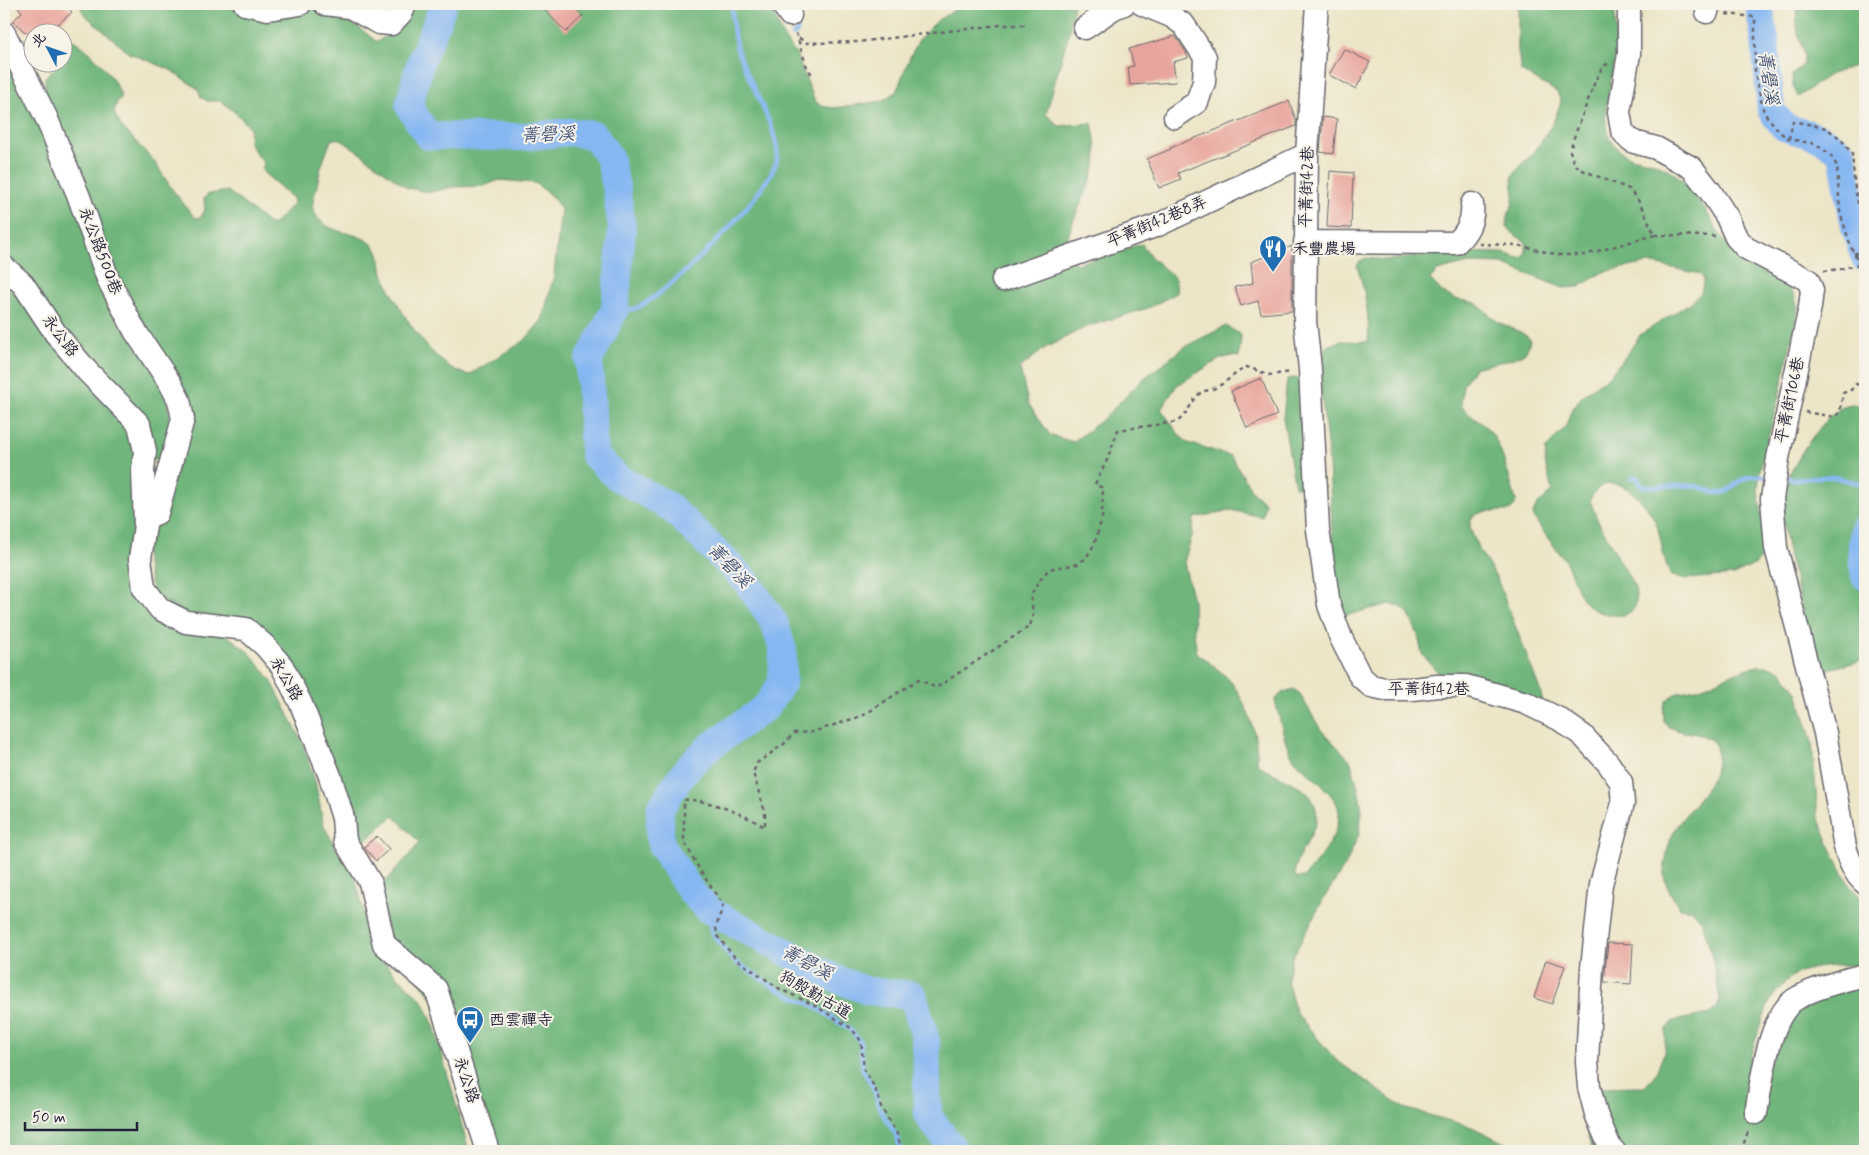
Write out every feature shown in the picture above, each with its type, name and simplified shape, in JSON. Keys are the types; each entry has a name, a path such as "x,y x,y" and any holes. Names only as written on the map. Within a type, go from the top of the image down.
{"street":[{"path":"245,4 268,9 300,4"},
{"path":"325,4 350,6 379,23 391,24 404,8"},
{"path":"1085,28 1114,8 1124,4"},
{"path":"1142,4 1171,16 1184,25 1205,57 1204,82 1197,102 1175,117"},
{"name":"平菁街42巷","path":"1317,4 1307,154 1305,321 1310,369 1318,530 1329,605 1341,638 1360,676 1371,686 1385,689 1466,686 1526,702 1559,719 1582,735 1608,763 1621,782 1623,803 1601,884 1592,968 1587,1062 1589,1087 1596,1114 1610,1147 1614,1151"},
{"path":"1629,4 1629,54 1620,112 1622,130 1634,142 1656,148 1692,168 1727,217 1736,237 1746,248 1808,280"},
{"name":"永公路500巷","path":"4,33 46,117 79,196 108,279 135,331 170,383 179,400 183,419 157,513 145,518"},
{"name":"平菁街42巷8弄","path":"1003,280 1158,224 1307,154"},
{"path":"1305,242 1456,243 1466,234 1473,213 1472,204"},
{"name":"永公路","path":"4,267 24,284 56,334 87,371 139,424 144,451 145,525 140,559 144,588 160,609 186,622 246,628 282,666 301,704 330,776 343,818 345,841 370,882 384,944 436,989 488,1151"},
{"name":"平菁街106巷","path":"1808,280 1812,290 1810,307 1778,458 1772,499 1773,518 1776,548 1825,733 1845,847 1849,861 1860,878 1865,882"},
{"path":"1756,1113 1770,1042 1779,1016 1798,997 1865,975"}],"path":[{"path":"1708,8 1755,17 1755,73 1764,114 1781,134 1789,139 1815,144 1830,154 1836,166 1840,212 1854,254 1865,274"},
{"path":"812,75 802,56 799,38 807,43 857,42 1000,25 1025,24"},
{"path":"1629,54 1603,66 1596,79 1570,151 1574,163 1580,169 1628,190 1638,200 1655,235"},
{"path":"1789,139 1793,122 1826,128 1841,140 1852,154 1855,190 1865,230"},
{"path":"1456,243 1517,244 1559,255 1584,255 1655,235 1736,237"},
{"path":"1854,254 1865,249"},
{"path":"1808,280 1821,271 1841,269 1859,264"},
{"name":"狗殷勤古道","path":"902,1151 897,1134 881,1107 874,1088 864,1070 861,1040 850,1028 814,1005 780,989 736,959 718,937 716,928 723,905 698,867 684,840 684,800 695,799 749,818 765,827 765,812 754,773 757,763 784,744 794,733 813,732 864,715 919,679 936,688 1030,626 1033,614 1031,595 1040,580 1049,569 1078,564 1086,558 1094,545 1102,518 1103,488 1095,484 1107,460 1118,430 1176,422 1183,418 1195,399 1202,392 1217,387 1239,370 1247,367 1270,375 1310,369"},
{"path":"1800,410 1835,417 1840,412 1844,393 1851,390 1856,384 1861,386 1865,370"},
{"path":"1741,1151 1756,1113"}],"green space":[{"path":"79,4 222,4 228,8 270,12 319,7 344,16 377,42 398,28 411,4 771,4 780,30 796,54 815,101 821,106 834,108 882,101 896,92 920,38 938,20 965,4 1074,4 1070,29 1046,114 1059,126 1092,123 1095,139 1095,166 1073,221 1068,243 1069,253 1076,264 1142,244 1152,258 1175,278 1177,293 1148,308 1086,327 1045,348 1020,368 1028,403 1050,435 1073,442 1104,418 1143,379 1186,346 1226,326 1241,335 1239,357 1232,356 1220,359 1177,385 1161,409 1180,436 1188,443 1231,456 1252,491 1265,503 1262,517 1231,510 1194,518 1192,536 1184,562 1193,601 1194,634 1197,653 1227,678 1239,695 1252,723 1257,763 1307,793 1316,809 1317,818 1314,827 1297,862 1296,878 1304,877 1316,863 1334,834 1339,815 1337,805 1332,797 1291,754 1275,700 1282,693 1293,689 1299,693 1321,730 1350,760 1358,787 1362,810 1359,834 1345,866 1324,898 1292,958 1287,981 1296,1013 1336,1060 1404,1108 1472,1127 1521,1151 495,1151 458,1032 390,941 378,890 419,842 395,817 392,817 355,850 270,644 192,618 152,592 145,554 175,478 185,421 129,308 46,102 45,77 50,72 72,72 72,40 92,54 108,72 119,90 121,98 117,102 114,113 121,126 154,161 172,189 195,218 201,217 205,210 204,199 208,194 228,191 269,224 274,224 294,203 293,198 262,170 264,164 249,143 250,128 238,115 221,101 207,101 201,97 198,89 169,69 129,53 84,14","holes":["338,138 407,188 430,192 453,187 484,186 499,180 535,183 548,193 561,208 554,275 542,320 524,341 469,375 456,370 442,361 418,335 390,289 384,276 377,250 365,239 326,225 317,217 312,207 321,167 331,140"]},
{"path":"1518,4 1614,4 1617,44 1605,116 1609,138 1619,150 1630,157 1650,161 1670,170 1680,178 1706,210 1715,228 1728,244 1757,268 1788,287 1794,295 1798,309 1782,384 1760,469 1758,490 1765,543 1764,554 1756,564 1734,575 1687,579 1672,576 1666,563 1658,528 1650,512 1634,494 1625,488 1616,484 1606,484 1598,489 1590,500 1597,519 1635,588 1636,596 1636,604 1633,610 1626,614 1614,615 1594,610 1587,605 1578,591 1564,559 1543,532 1533,515 1538,504 1552,491 1545,462 1546,449 1566,426 1572,408 1585,393 1607,378 1627,355 1640,335 1690,303 1701,293 1704,279 1700,274 1649,263 1603,272 1579,287 1563,288 1502,264 1469,263 1437,271 1430,279 1443,293 1455,299 1476,303 1498,322 1522,333 1530,339 1528,347 1519,356 1474,368 1463,385 1461,405 1486,427 1494,437 1505,464 1516,501 1510,511 1487,511 1474,515 1470,521 1470,528 1478,548 1497,579 1540,690 1542,698 1540,703 1442,677 1422,654 1418,635 1408,613 1401,607 1389,604 1344,616 1334,570 1329,463 1321,389 1323,356 1325,349 1329,345 1342,341 1368,342 1366,304 1357,266 1360,261 1366,258 1389,260 1454,252 1503,253 1519,258 1524,257 1526,242 1512,233 1507,227 1507,218 1514,194 1512,180 1514,173 1535,151 1553,123 1561,102 1557,92 1521,71 1518,51"},
{"path":"1796,4 1865,4 1865,62 1829,75 1798,97 1793,86 1792,75 1804,64 1804,56 1797,28"},
{"path":"4,51 161,381 169,412 170,434 168,444 158,462 153,458 93,366 4,259"},
{"path":"4,280 136,437 136,584 228,636 250,653 271,680 303,743 315,781 324,826 341,857 354,872 373,949 423,1001 434,1026 469,1151 4,1151"},
{"path":"1303,377 1310,486 1295,487 1283,418 1287,379"},
{"path":"1860,405 1865,409 1865,660 1824,670 1816,665 1787,548 1781,504 1789,475 1807,444 1828,418 1843,406"},
{"path":"1758,666 1769,666 1781,670 1797,692 1812,742 1818,817 1832,851 1850,886 1865,902 1865,965 1829,966 1802,971 1781,986 1764,1016 1752,1050 1745,1097 1748,1106 1800,1002 1865,985 1865,1151 1591,1151 1591,1142 1585,1128 1583,1113 1583,1102 1587,1088 1645,1087 1656,1073 1664,1053 1666,1029 1673,1021 1709,1014 1717,1008 1720,999 1712,957 1702,921 1692,910 1680,908 1667,887 1664,878 1670,841 1679,823 1711,780 1717,760 1716,748 1715,744 1708,738 1677,730 1664,723 1664,705 1674,695 1700,688 1735,673"}],"building":[{"path":"16,4 64,4 72,12 60,22 22,22 22,29 13,21 22,12"},
{"path":"539,4 572,4 583,16 566,32"},
{"path":"1175,36 1188,58 1173,62 1176,82 1130,85 1128,67 1134,66 1129,49"},
{"path":"1344,49 1370,62 1356,89 1329,75"},
{"path":"1289,101 1296,120 1296,126 1178,173 1181,179 1159,188 1147,159"},
{"path":"1323,117 1337,119 1333,154 1320,152"},
{"path":"1330,171 1353,173 1351,228 1327,227"},
{"name":"禾豐農場","path":"1292,246 1292,311 1261,314 1258,301 1241,306 1235,287 1253,283 1251,262"},
{"path":"1261,378 1277,415 1247,428 1231,391"},
{"path":"377,836 389,849 376,861 364,847"},
{"path":"1608,943 1633,944 1631,984 1604,982"},
{"path":"1546,960 1565,966 1552,1004 1534,998"}],"waterway":[{"name":"菁礐溪","path":"443,4 420,63 409,106 428,136 521,137 569,132 594,135 609,157 616,186 622,229 615,309 589,360 594,455 617,477 670,507 747,582 774,622 783,650 782,683 766,707 711,746 690,765 660,809 660,840 662,846 692,893 709,910 834,978 868,991 913,995 926,1041 928,1116 955,1151"},
{"path":"615,309 634,309 649,301 692,265 738,218 757,195 777,159 777,149 769,121 737,49 732,4"},
{"name":"菁礐溪","path":"1759,4 1765,41 1771,110 1784,127 1821,138 1842,153 1855,227 1865,258"},
{"path":"793,35 797,32 798,18"},
{"path":"1855,227 1865,225"},
{"path":"1632,478 1637,477 1641,486 1692,486 1722,493 1750,476 1767,477"},
{"path":"1783,476 1798,480 1813,477 1834,477 1865,485"},
{"name":"菁礐溪","path":"1865,527 1862,539 1865,576"},
{"name":"菁礐溪","path":"692,893 705,917"},
{"path":"710,928 734,961 779,990 814,1006 849,1029 860,1041 863,1070 874,1089 879,1108 896,1135 901,1151"}],"place":[{"name":"禾豐農場","path":"1273,273"},
{"name":"西雲禪寺","path":"470,1044"}]}
